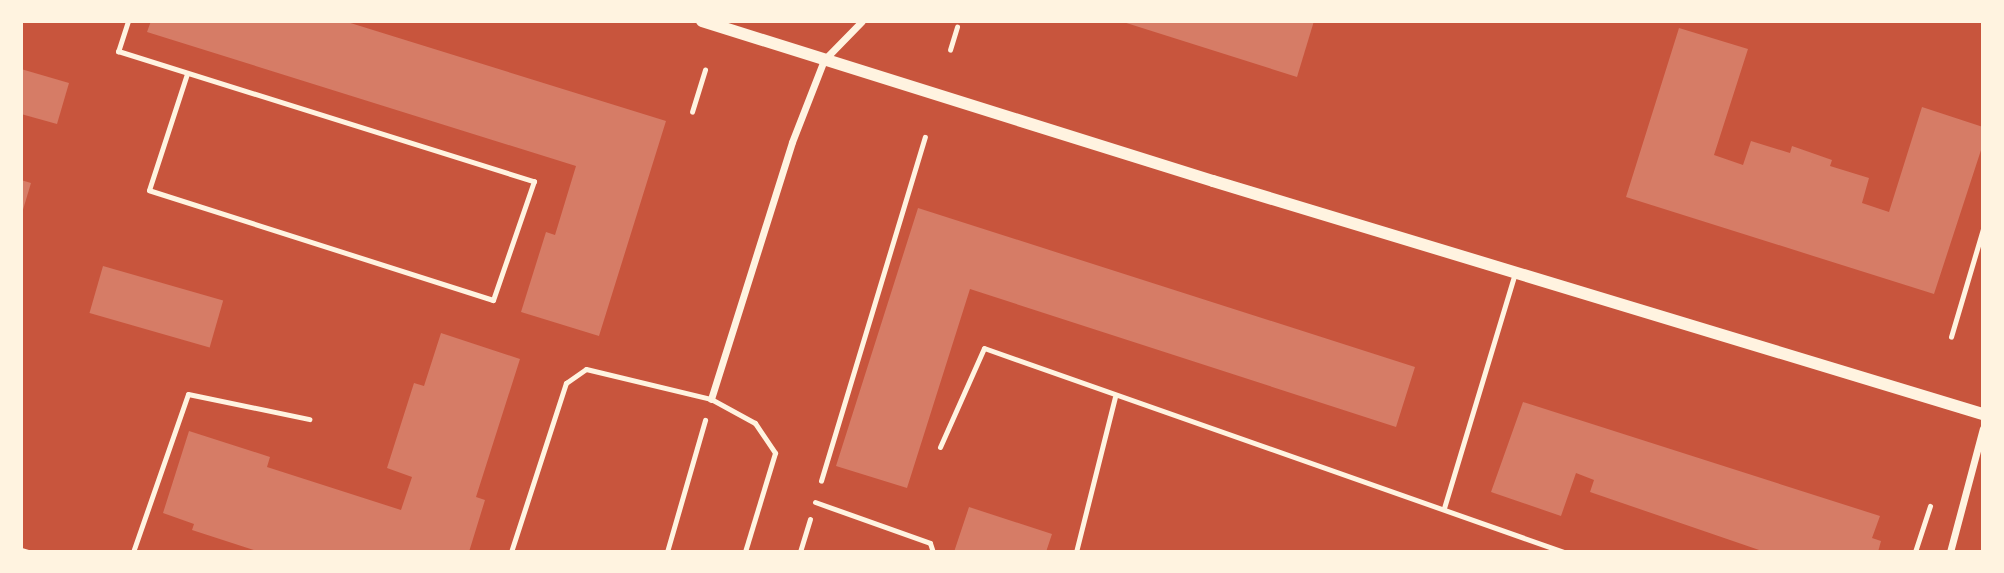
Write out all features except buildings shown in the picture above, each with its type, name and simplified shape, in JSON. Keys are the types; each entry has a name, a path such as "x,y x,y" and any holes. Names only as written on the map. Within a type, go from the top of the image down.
{"street":[{"path":"702,21 1213,181 1516,270 1983,414"},
{"path":"711,398 792,142 824,60 862,21"},
{"path":"1950,552 1983,428"}],"lane":[{"path":"128,21 118,51 534,181 493,300 149,190 187,74"},
{"path":"1444,508 1516,270"},
{"path":"940,447 984,348 1115,397 1444,508 1564,552"},
{"path":"511,552 566,383 586,369 711,398 755,422 775,453 745,552"},
{"path":"133,552 188,394 309,419"},
{"path":"1076,552 1115,397"},
{"path":"815,502 930,543 933,552"},
{"path":"21,550 28,552"}],"path":[{"path":"950,50 957,27"},
{"path":"692,112 705,70"},
{"path":"800,552 925,137"},
{"path":"1951,337 1983,229"},
{"path":"667,552 711,398"},
{"path":"1915,552 1930,506"}]}
